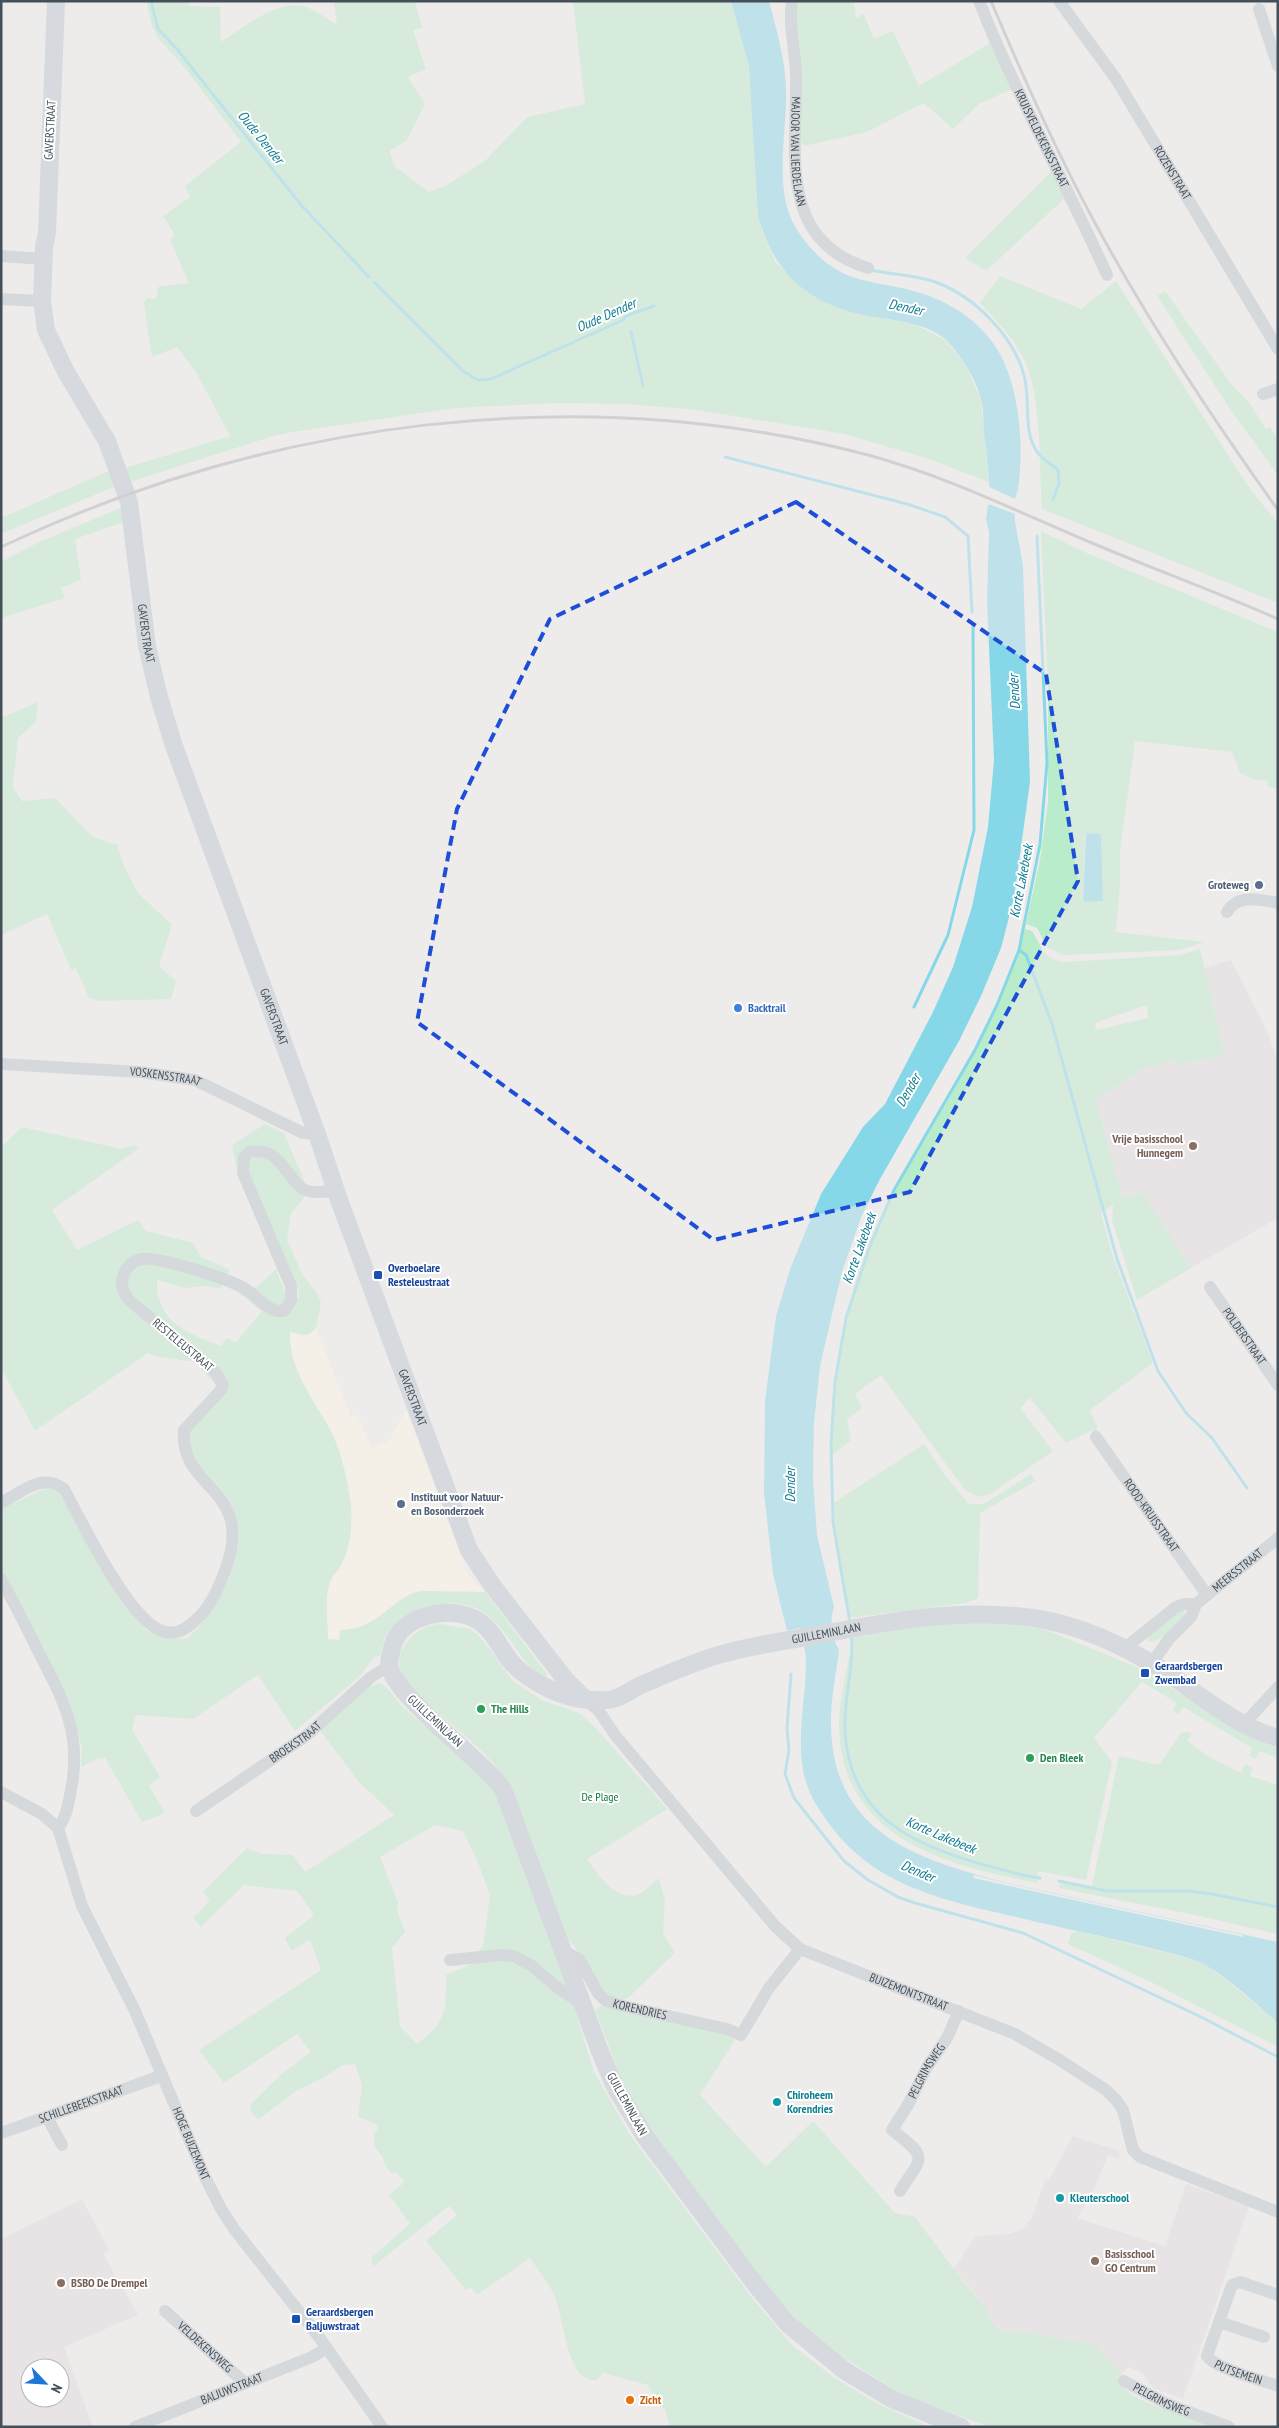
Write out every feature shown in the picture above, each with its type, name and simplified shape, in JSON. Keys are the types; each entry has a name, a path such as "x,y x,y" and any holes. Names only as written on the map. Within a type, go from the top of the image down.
{"main road":[{"name":"GAVERSTRAAT","path":"56,1 47,233 43,259 42,301 46,330 66,372 107,441 127,495 134,528 147,646 159,697 174,746 473,1558 565,1679 586,1700"},
{"name":"GUILLEMINLAAN","path":"961,2427 892,2399 876,2390 845,2371 788,2324 755,2284 644,2135 615,2087 581,2002 503,1789 490,1773 407,1697 389,1666 392,1645 406,1627 426,1615 453,1612 477,1619 494,1636 513,1664 542,1686 586,1700 612,1700 697,1662 727,1652 862,1626 905,1620 982,1614 1034,1618 1071,1627 1125,1648 1152,1663 1243,1725 1278,1738"}],"street":[{"name":"MAJOOR VAN LIERDELAAN","path":"792,1 796,65 796,178 801,206 809,224 829,250 842,259 868,268"},
{"name":"KRUISVELDEKENSSTRAAT","path":"978,1 1022,103 1088,232 1107,275"},
{"name":"ROZENSTRAAT","path":"1059,1 1116,79 1278,349"},
{"path":"1259,9 1278,66"},
{"path":"1,256 43,259"},
{"path":"1,299 42,301"},
{"path":"1263,394 1278,389"},
{"path":"1227,912 1232,904 1243,899 1278,902"},
{"name":"VOSKENSSTRAAT","path":"1,1064 140,1072 195,1080 303,1133 318,1134"},
{"name":"RESTELEUSTRAAT","path":"1,1503 40,1482 50,1481 58,1484 64,1489 102,1561 151,1625 163,1632 174,1632 184,1630 192,1624 203,1613 221,1583 232,1548 234,1532 232,1520 223,1501 188,1461 184,1450 184,1430 221,1390 222,1385 216,1372 130,1301 123,1291 124,1274 127,1267 135,1261 143,1259 171,1264 227,1280 244,1288 270,1308 284,1311 291,1301 290,1286 243,1173 244,1157 249,1152 264,1152 282,1163 307,1192 337,1191"},
{"name":"POLDERSTRAAT","path":"1210,1287 1278,1386"},
{"name":"ROOD-KRUISSTRAAT","path":"1096,1437 1207,1595"},
{"name":"MEERSSTRAAT","path":"1152,1663 1169,1639 1191,1616 1196,1604 1278,1538"},
{"path":"1,1579 63,1699 72,1724 76,1756 66,1818 58,1828 42,1814 1,1792"},
{"name":"MEERSSTRAAT","path":"1125,1648 1176,1607 1185,1604 1196,1604"},
{"name":"BROEKSTRAAT","path":"196,1811 306,1736 371,1677 389,1666"},
{"path":"1243,1725 1278,1687"},
{"name":"BUIZEMONTSTRAAT","path":"586,1700 599,1711 615,1735 775,1926 800,1948 1016,2034 1106,2090 1122,2110 1133,2150 1140,2157 1278,2212"},
{"name":"HOGE BUIZEMONT","path":"58,1828 82,1906 135,2011 161,2076 220,2207 234,2229 327,2348 382,2427"},
{"name":"KORENDRIES","path":"562,1951 578,1958 584,1965 591,1982 606,2000 619,2005 742,2033 769,1988 800,1948"},
{"path":"450,1960 502,1955 514,1956 532,1966 558,1988 581,2002"},
{"name":"PELGRIMSWEG","path":"901,2184 917,2168 918,2156 913,2146 889,2133 910,2103 927,2067 946,2038 959,2011"},
{"name":"SCHILLEBEEKSTRAAT","path":"1,2133 161,2076"},
{"path":"47,2117 62,2145"},
{"name":"PUTSEMEIN","path":"1278,2295 1240,2282 1235,2283 1228,2292 1208,2356 1223,2366 1278,2386"},
{"name":"VELDEKENSWEG","path":"165,2311 245,2383"},
{"path":"1218,2322 1264,2337"},
{"name":"BALJUWSTRAAT","path":"135,2427 312,2357 327,2348"},
{"name":"PELGRIMSWEG","path":"1124,2382 1167,2404 1229,2427"}],"highlighted area":[{"path":"796,502 1046,674 1078,881 910,1192 714,1240 417,1022 457,809 550,619"}],"shaded area":[{"name":"Vrije basisschool Hunnegem","path":"1231,960 1266,1029 1278,1060 1278,1218 1191,1268 1142,1192 1123,1198 1096,1100 1141,1070 1175,1060 1177,1065 1224,1055 1204,968"},
{"path":"316,1328 351,1417 357,1414 371,1448 389,1441 406,1410 465,1566 472,1579 485,1592 420,1591 378,1620 350,1630 341,1630 340,1640 328,1639 327,1598 331,1578 339,1569 306,1391 297,1374 289,1345 289,1331 303,1335 309,1334"},
{"name":"Basisschool GO Centrum","path":"1073,2136 1120,2151 1119,2159 1108,2155 1091,2196 1077,2218 1165,2246 1186,2184 1249,2206 1183,2399 1153,2388 1141,2372 1128,2367 1122,2375 1091,2344 1030,2333 1003,2331 992,2322 986,2307 954,2269 975,2236 1008,2234 1021,2230 1032,2218 1045,2180 1049,2179"},
{"name":"BSBO De Drempel","path":"82,2199 109,2250 103,2253 138,2315 64,2347 68,2358 20,2358 20,2408 70,2408 70,2364 93,2427 1,2427 1,2239"}],"green space":[{"path":"146,1 189,1 189,6 220,7 221,42 260,16 282,7 293,5 307,7 337,25 334,1 415,1 422,28 413,30 426,69 408,77 425,104 407,140 390,151 394,166 429,192 447,185 486,160 527,117 585,104 573,1 731,1 749,67 762,232 776,263 809,294 868,316 914,324 945,340 965,364 981,399 989,482 926,458 844,434 697,410 625,404 557,403 455,408 293,432 273,436 130,482 125,468 230,436 197,374 177,347 152,357 144,303 146,298 156,299 158,287 189,283 170,240 175,235 163,216 190,197 185,186 241,142 185,68 159,39 152,26"},
{"path":"796,1 854,1 856,18 864,14 874,39 893,31 919,86 992,42 1012,89 979,104 953,129 924,103 867,132 804,146 800,140"},
{"path":"1051,172 1065,198 986,271 965,258"},
{"path":"1000,276 1081,309 1116,281 1248,486 1278,524 1278,603 1042,509 1039,435 1035,397 1031,380 1026,364 1017,347 980,303"},
{"path":"1165,291 1232,385 1249,402 1266,429 1270,427 1278,440 1278,475 1232,412 1157,296"},
{"path":"111,470 116,486 1,534 1,518"},
{"path":"123,507 124,522 75,539 81,580 61,588 65,598 1,618 1,562 39,542"},
{"path":"1041,531 1082,551 1278,632 1278,788 1267,787 1268,781 1255,780 1240,773 1232,752 1135,741 1120,851 1120,885 1116,932 1204,942 1180,950 1063,955 1047,947 1037,928 1026,924 1040,860 1048,802 1048,689","holes":["1086,834 1099,834 1083,900 1085,836"]},
{"path":"38,702 36,722 18,738 13,787 22,801 55,798 93,837 117,845 125,868 138,893 172,925 159,966 176,981 171,999 100,1001 89,998 76,968 71,970 47,914 1,935 1,718"},
{"path":"1025,929 1032,931 1047,955 1064,962 1180,955 1200,949 1225,1055 1177,1065 1175,1060 1141,1070 1096,1100 1123,1198 1142,1192 1191,1268 1137,1300 1112,1220 1113,1204 1101,1214 1114,1260 1153,1363 1090,1410 1097,1426 1097,1434 1091,1431 1066,1443 1030,1398 1020,1408 1053,1451 990,1494 978,1497 965,1490 881,1375 855,1394 862,1408 847,1419 851,1440 831,1456 831,1422 834,1387 846,1318 866,1251 894,1189 970,1060 996,1009 1017,956","holes":["1147,1005 1148,1018 1096,1030 1095,1023"]},
{"path":"265,1124 284,1133 306,1185 303,1199 291,1214 287,1239 302,1274 318,1295 321,1303 316,1328 309,1334 303,1335 290,1332 291,1345 296,1368 301,1379 337,1446 345,1470 350,1497 350,1540 344,1560 329,1585 327,1608 328,1639 339,1640 340,1630 353,1629 365,1625 375,1620 400,1600 420,1591 485,1592 548,1675 545,1677 534,1671 496,1623 486,1614 462,1604 427,1606 411,1613 395,1625 386,1636 380,1656 374,1657 361,1675 295,1731 258,1675 193,1719 136,1715 132,1729 160,1777 149,1786 165,1813 142,1822 105,1758 97,1759 81,1767 82,1749 77,1728 36,1640 1,1572 1,1509 44,1489 57,1490 102,1571 146,1630 167,1638 186,1639 197,1629 218,1600 227,1583 237,1548 239,1531 233,1507 216,1483 188,1456 188,1439 192,1427 223,1374 213,1382 196,1362 159,1357 148,1353 35,1431 1,1368 1,1144 4,1144 22,1127 122,1149 135,1145 138,1149 52,1210 77,1250 138,1220 146,1231 193,1243 201,1257 230,1270 220,1289 206,1286 185,1288 157,1280 158,1295 162,1307 168,1316 186,1331 221,1346 226,1338 236,1342 262,1311 234,1289 257,1287 276,1269 287,1299 299,1298 298,1288 237,1170 232,1145"},
{"path":"924,1444 943,1473 969,1504 984,1504 1031,1474 1036,1481 980,1513 978,1598 966,1603 849,1618 839,1569 832,1504"},
{"path":"1183,1610 1186,1614 1168,1633 1158,1640 1147,1641 1152,1629"},
{"name":"Den Bleek","path":"978,1623 1018,1625 1046,1630 1139,1668 1245,1734 1278,1749 1278,1758 1260,1751 1256,1759 1249,1756 1252,1748 1183,1707 1178,1714 1173,1710 1177,1703 1142,1682 1094,1738 1112,1762 1086,1880 1038,1871 1037,1883 1001,1876 933,1854 902,1839 876,1818 856,1793 843,1761 839,1721 852,1638 916,1626"},
{"name":"De Plage","path":"441,1624 470,1629 490,1649 512,1680 541,1700 579,1713 594,1726 667,1809 587,1859 608,1885 621,1894 628,1896 639,1894 659,1878 665,1900 663,1933 675,1953 628,1998 620,2001 608,1998 574,1945 564,1937 553,1939 594,2072 630,2135 752,2298 792,2345 833,2377 878,2404 930,2427 670,2427 665,2409 657,2404 648,2385 603,2373 597,2380 587,2378 579,2372 572,2361 555,2297 530,2258 477,2295 471,2287 466,2290 426,2241 457,2215 449,2206 374,2266 371,2258 410,2224 389,2195 405,2182 397,2173 392,2174 374,2146 374,2133 378,2129 376,2124 358,2117 362,2085 355,2064 343,2065 296,2091 258,2120 251,2111 250,2105 283,2073 311,2052 297,2034 224,2083 199,2050 321,1970 310,1940 291,1951 285,1938 314,1915 297,1891 244,1885 201,1927 193,1918 210,1901 203,1892 247,1848 262,1854 293,1855 305,1872 394,1815 359,1782 318,1728 368,1687 380,1683 387,1688 404,1708 441,1739 508,1783 484,1754 416,1693 402,1674 399,1663 401,1652 408,1641 419,1631","holes":["435,1825 463,1831 479,1865 490,1896 483,1945 472,1964 446,1975 446,1997 443,2014 434,2029 417,2044 400,2026 392,1948 405,1932 397,1911 398,1902 380,1857"]},
{"path":"1189,1732 1192,1734 1187,1741 1211,1758 1241,1773 1245,1764 1253,1768 1250,1776 1278,1785 1278,1934 1195,1915 1059,1888 1060,1881 1092,1886 1119,1756 1159,1765 1181,1733"},
{"path":"1077,1931 1195,1960 1207,1966 1278,2023 1278,2047 1153,1983 1068,1944 1071,1934"},
{"path":"604,2004 727,2033 735,2040 700,2095 766,2167 813,2121 895,2213 915,2217 965,2284 986,2307 992,2322 998,2328 1003,2331 1030,2333 1091,2344 1098,2348 1122,2375 1119,2383 1127,2391 1151,2404 1219,2427 990,2427 913,2399 890,2387 825,2346 800,2323 757,2274 644,2122 621,2078 595,2010"}],"water":[{"name":"Dender","path":"731,1 769,1 780,43 786,86 783,158 785,195 789,212 801,236 821,258 837,270 861,280 924,294 942,301 972,320 996,347 1005,363 1017,407 1021,449 1020,477 1014,508 1023,567 1030,782 1014,898 1001,948 981,996 959,1041 880,1179 862,1215 842,1272 820,1366 814,1423 813,1478 817,1535 834,1607 832,1629 839,1650 831,1713 835,1760 846,1792 864,1817 887,1836 914,1852 977,1875 1011,1884 1278,1942 1278,2023 1228,1980 1195,1960 951,1901 897,1881 873,1866 850,1848 819,1809 809,1792 805,1779 802,1764 801,1735 806,1677 805,1654 800,1628 787,1631 773,1574 764,1493 765,1401 776,1316 790,1269 821,1194 863,1127 885,1104 933,1012 953,967 972,907 988,827 994,760 987,602 989,532 986,519 988,505 990,505 990,496 981,399 976,384 967,368 947,341 920,326 847,311 828,304 811,295 797,284 774,255 758,216 749,67"},
{"path":"1086,833 1100,834 1101,836 1103,901 1085,902 1083,900"}],"pier":[{"path":"987,486 1017,500 1018,515 986,503"},
{"path":"974,1875 1243,1935 1243,1937 973,1878"}],"waterway":[{"name":"Oude Dender","path":"151,1 158,29 176,48 302,206 369,277"},
{"name":"Korte Lakebeek","path":"871,270 922,278 938,283 966,298 979,308 1002,333 1019,360 1024,375 1027,394 1028,426 1033,445 1042,458 1058,470 1059,484 1053,499"},
{"name":"Oude Dender","path":"374,282 463,371 478,380 491,379 623,320 626,316 654,306"},
{"path":"631,332 643,386"},
{"path":"725,457 907,504 945,517 968,536 972,612"},
{"name":"Korte Lakebeek","path":"850,1623 833,1522 831,1444 835,1382 846,1318 870,1246 894,1190 975,1050 997,1005 1019,950 1040,844 1047,763 1037,536"},
{"path":"914,1007 948,935 974,830 973,624"},
{"path":"1019,950 1026,955 1052,1024 1117,1259 1158,1371 1186,1413 1212,1438 1247,1488"},
{"name":"Korte Lakebeek","path":"851,1634 852,1646 845,1732 849,1761 858,1785 872,1805 888,1822 930,1847 981,1864 1040,1878"},
{"path":"791,1674 787,1728 789,1750 785,1774 794,1798 844,1861 868,1880 898,1897 915,1903 1023,1933 1199,2016 1278,2057"},
{"name":"Korte Lakebeek","path":"1059,1881 1107,1891 1187,1891 1278,1907"}],"railway":[{"path":"991,1 1053,141 1116,260 1182,369 1278,510"},
{"path":"1,547 104,503 209,468 317,442 427,425 538,417 648,419 759,432 868,455 897,464 982,495 1115,553 1278,619"}],"place":[{"name":"Groteweg","path":"1259,885"},
{"name":"Backtrail","path":"738,1008"},
{"name":"Vrije basisschool Hunnegem","path":"1193,1146"},
{"name":"Overboelare Resteleustraat","path":"378,1275"},
{"name":"Instituut voor Natuur- en Bosonderzoek","path":"401,1504"},
{"name":"Geraardsbergen Zwembad","path":"1145,1673"},
{"name":"The Hills","path":"481,1709"},
{"name":"Den Bleek","path":"1030,1758"},
{"name":"Chiroheem Korendries","path":"777,2102"},
{"name":"Kleuterschool","path":"1060,2198"},
{"name":"Basisschool GO Centrum","path":"1095,2261"},
{"name":"BSBO De Drempel","path":"61,2283"},
{"name":"Geraardsbergen Baljuwstraat","path":"296,2319"},
{"name":"Zicht","path":"630,2400"}]}
